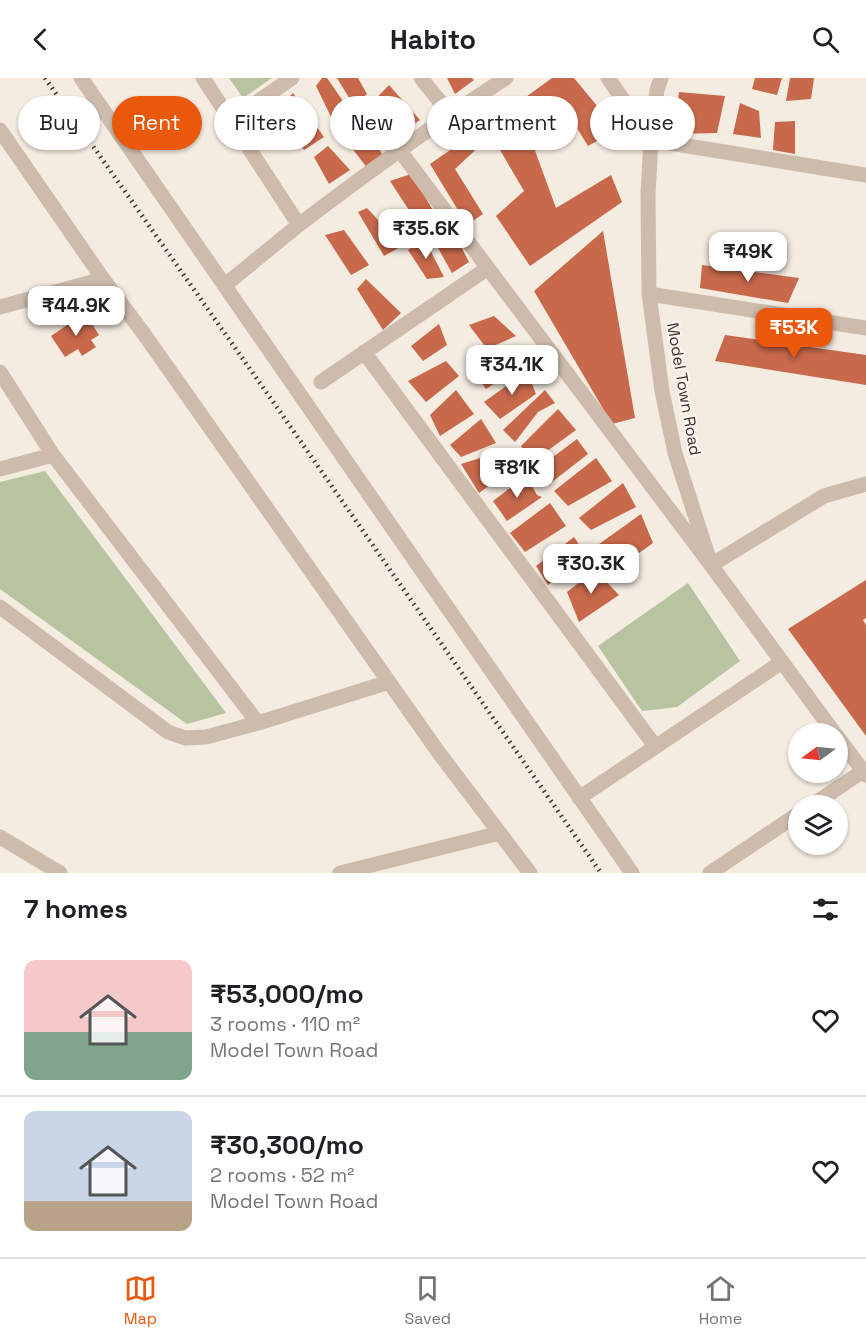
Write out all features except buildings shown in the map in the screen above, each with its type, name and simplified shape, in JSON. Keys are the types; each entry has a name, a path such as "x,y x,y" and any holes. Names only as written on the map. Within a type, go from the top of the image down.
{"street":[{"path":"81,78 632,873"},
{"path":"203,78 215,96"},
{"path":"266,96 292,78"},
{"path":"421,78 436,96"},
{"path":"478,96 506,78"},
{"path":"608,78 620,96"},
{"name":"Model Town Road","path":"656,96 661,78"},
{"path":"225,285 299,225 427,131"},
{"path":"2,137 144,334 439,753 530,873"},
{"path":"695,147 866,175"},
{"path":"250,150 299,225"},
{"name":"Model Town Road","path":"650,150 648,195 649,294 662,391 675,453 711,566 827,723"},
{"path":"400,151 711,566 824,496 866,484"},
{"path":"321,382 488,268"},
{"path":"0,307 103,279"},
{"path":"649,294 866,328"},
{"path":"364,352 656,746"},
{"path":"0,372 53,455 258,723"},
{"path":"0,469 53,455"},
{"path":"0,607 168,732 185,738 206,737 258,723 389,682"},
{"path":"579,798 782,662"},
{"name":"Model Town Road","path":"848,751 864,773"},
{"path":"829,795 864,773"},
{"path":"710,873 727,868 788,822"},
{"path":"340,873 500,833"},
{"path":"3,841 60,873"}],"green space":[{"path":"229,78 272,78 246,96 242,96"},
{"path":"45,471 226,713 187,724 0,589 0,482"},
{"path":"688,583 740,661 677,707 642,711 598,646"}],"railway":[{"path":"45,78 601,873"}]}
